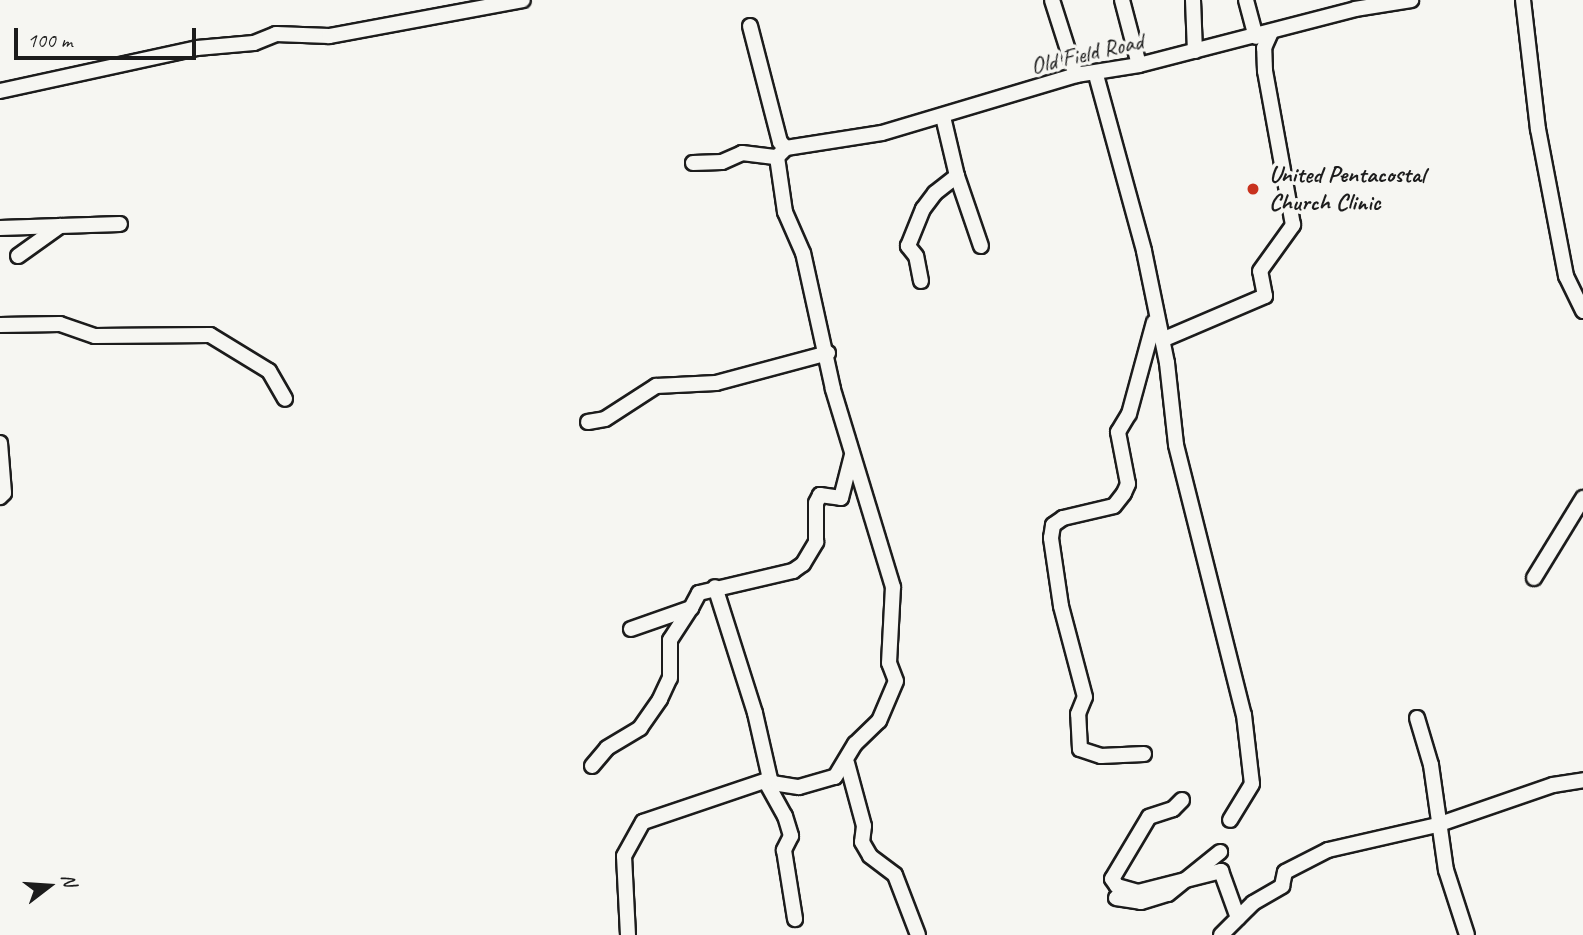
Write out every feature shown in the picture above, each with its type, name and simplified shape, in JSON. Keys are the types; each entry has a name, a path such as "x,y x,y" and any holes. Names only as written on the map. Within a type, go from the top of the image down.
{"street":[{"path":"0,91 197,48 254,43 276,34 329,36 523,0"},
{"path":"1052,0 1076,75"},
{"path":"1122,0 1139,65"},
{"path":"1193,0 1195,51"},
{"path":"1246,0 1256,37"},
{"name":"Old Field Road","path":"693,163 722,162 742,153 781,152 882,133 943,117 1076,75 1096,75 1411,0"},
{"path":"1523,0 1538,129 1566,276 1583,311"},
{"path":"750,26 780,142 785,212 803,253 852,455 893,587 889,663 896,681 879,721 855,744 846,763 835,777 816,784 778,786 766,782"},
{"path":"1162,340 1265,296 1260,271 1293,225 1265,71 1264,48 1271,32"},
{"path":"1096,75 1144,251 1154,317 1154,336 1129,414 1118,432 1128,484 1124,494 1114,506 1063,518 1053,525 1051,538 1061,606 1085,696 1078,715 1080,749 1101,756 1144,754"},
{"path":"943,117 957,176 981,246"},
{"path":"921,281 916,256 908,246 923,209 935,193 957,176"},
{"path":"0,228 120,223"},
{"path":"18,256 60,226"},
{"path":"1154,317 1162,340 1176,445 1246,727 1252,784 1230,820"},
{"path":"0,325 60,324 95,336 210,335 269,371 285,399"},
{"path":"588,422 605,419 656,386 716,383 828,353"},
{"path":"0,443 4,484 0,497"},
{"path":"592,766 607,748 640,728 660,699 670,678 670,640 699,593 715,587 793,571 803,564 816,542 816,503 820,495 841,498 852,455"},
{"path":"1534,578 1583,498"},
{"path":"628,935 624,856 643,822 770,779 755,713 715,587"},
{"path":"631,629 691,608"},
{"path":"1417,718 1431,765 1437,825 1446,870 1467,935"},
{"path":"846,763 864,825 862,842 870,856 895,876 918,935"},
{"path":"1221,935 1238,918 1282,886 1284,872 1301,862 1352,841 1437,825 1553,785 1583,780"},
{"path":"766,782 785,816 790,836 784,850 794,919"},
{"path":"1182,800 1173,809 1146,820 1112,879 1117,886 1138,892 1165,882 1182,884 1220,852"},
{"path":"1116,898 1149,901 1199,873 1225,874 1238,918"}],"place":[{"name":"United Pentacostal Church Clinic","path":"1253,189"}]}
